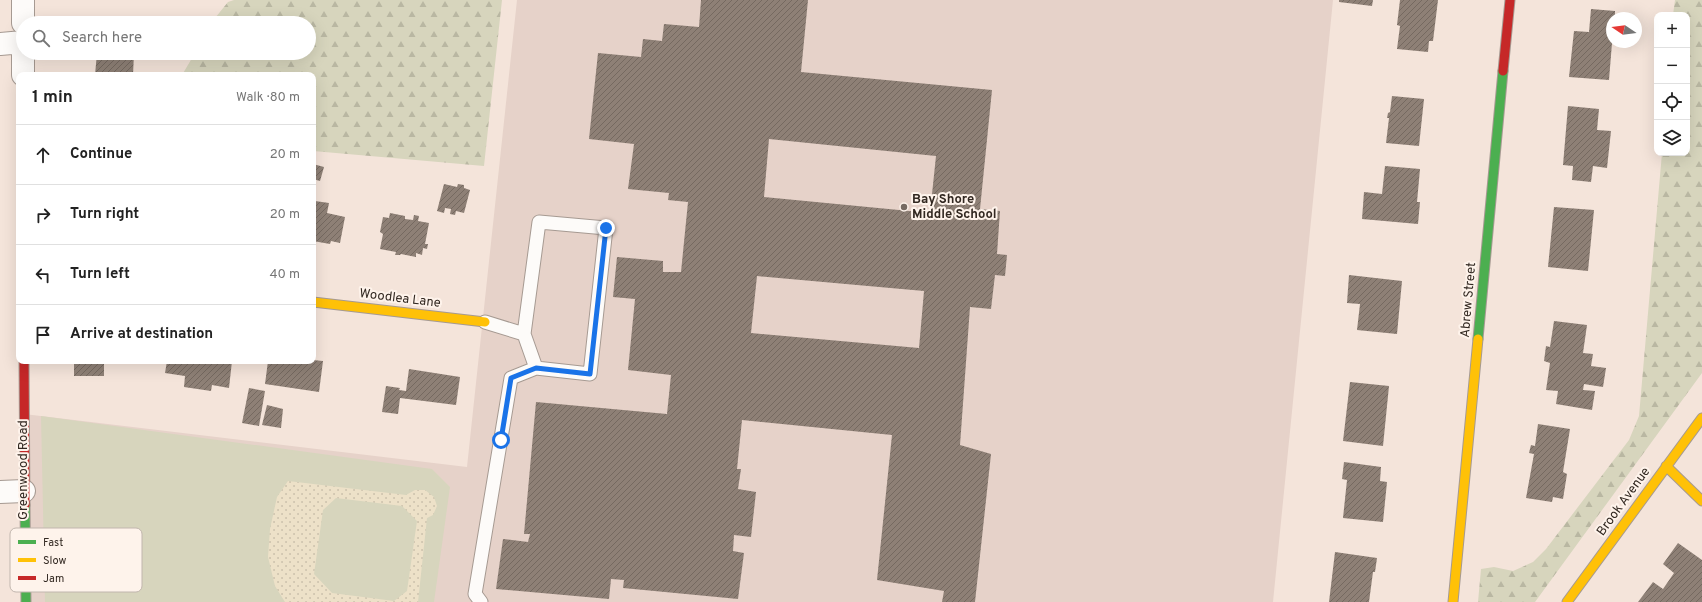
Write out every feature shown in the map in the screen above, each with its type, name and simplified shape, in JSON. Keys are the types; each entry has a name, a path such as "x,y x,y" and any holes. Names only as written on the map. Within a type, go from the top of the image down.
{"street":[{"path":"23,0 23,16"},
{"name":"Abrew Street","path":"1453,602 1510,0"},
{"path":"0,44 16,43"},
{"path":"23,60 23,72"},
{"name":"Woodlea Lane","path":"316,302 485,322"},
{"name":"Greenwood Road","path":"24,364 25,528"},
{"name":"Brook Avenue","path":"1567,602 1702,418"},
{"path":"1666,466 1702,501"},
{"path":"0,492 24,491"},
{"name":"Greenwood Road","path":"26,592 26,602"}],"lane":[{"path":"481,602 475,594 511,378 536,368 590,374 606,228 539,222 524,334 536,368"},
{"path":"485,322 524,334"}],"shaded area":[{"name":"Bay Shore Middle School","path":"517,0 1333,0 1273,602 26,602 26,592 142,592 142,528 25,528 24,414 467,467"}],"green space":[{"path":"234,0 502,0 484,166 316,151 316,72 184,72 191,60 316,60 316,16 217,16 228,2"},
{"path":"1675,0 1702,0 1702,373 1535,602 1478,602 1481,569 1494,567 1513,571 1533,562 1546,549 1629,440 1639,416 1662,156 1690,156 1690,12 1673,12"},
{"path":"41,416 432,469 450,487 434,602 45,602 45,592 142,592 142,528 43,528"}],"sand":[{"path":"288,481 406,495 415,490 425,490 434,497 437,506 433,515 427,518 418,602 285,602 275,586 268,557 270,529 277,497","holes":["336,498 402,506 417,521 407,591 394,601 332,593 314,574 323,510"]}],"building":[{"path":"701,0 808,0 801,72 992,90 980,209 1000,211 997,254 1007,255 1005,276 995,275 991,309 970,307 960,445 991,454 975,602 942,602 944,591 877,580 892,435 742,420 737,469 741,469 738,489 756,492 751,537 734,535 733,551 744,553 738,599 623,588 624,580 611,579 609,599 496,589 503,539 528,542 530,534 524,534 536,402 667,414 671,375 628,370 635,299 613,297 617,257 663,261 663,272 681,272 688,202 668,200 669,193 628,189 634,144 589,139 598,53 641,57 643,39 662,41 664,24 699,27","holes":["769,139 936,156 930,213 764,197","757,276 924,291 919,348 751,333"]},
{"path":"1339,0 1373,0 1372,6 1339,2"},
{"path":"1400,0 1438,0 1433,41 1429,41 1428,52 1397,49 1400,26 1397,25"},
{"path":"1591,9 1615,11 1606,12 1606,48 1612,48 1609,80 1569,77 1574,31 1589,32"},
{"path":"96,60 134,60 133,72 95,72"},
{"path":"1392,96 1424,99 1419,146 1386,143 1389,118 1387,118 1388,113 1390,112"},
{"path":"1568,106 1599,109 1597,130 1611,131 1607,168 1593,166 1591,182 1572,180 1573,166 1563,165"},
{"path":"316,165 324,167 320,181 316,180"},
{"path":"1385,166 1420,169 1417,202 1420,202 1418,224 1362,219 1364,192 1382,194"},
{"path":"444,184 457,187 458,184 464,185 464,188 470,190 464,213 456,211 455,215 450,214 451,209 445,208 444,213 437,211"},
{"path":"316,201 329,203 327,213 345,217 340,243 331,241 330,244 316,242"},
{"path":"1554,207 1594,210 1588,271 1548,267"},
{"path":"390,213 405,216 405,219 413,220 414,215 419,216 418,221 429,223 425,244 428,244 427,249 423,248 422,255 416,253 416,257 401,254 395,255 396,252 380,249 383,234 380,232 383,217 389,218"},
{"path":"1349,275 1402,281 1397,334 1357,330 1360,304 1347,303"},
{"path":"1554,321 1587,325 1583,353 1593,354 1591,366 1606,368 1603,387 1584,384 1583,390 1595,391 1592,410 1556,404 1558,391 1546,390 1550,363 1544,361 1546,346 1550,347"},
{"path":"316,360 323,361 319,392 265,384 268,364 316,364"},
{"path":"74,364 104,364 104,376 74,376"},
{"path":"166,364 232,364 229,388 212,385 211,391 184,387 185,376 165,373"},
{"path":"409,369 460,377 456,405 400,398 398,414 382,412 386,386 400,388 399,390 406,391"},
{"path":"1350,382 1389,386 1383,446 1343,441"},
{"path":"249,388 265,391 259,426 242,423"},
{"path":"267,405 283,409 281,428 262,425"},
{"path":"1538,424 1570,429 1563,472 1567,474 1563,499 1553,497 1552,502 1526,498 1534,454 1529,453 1531,445 1535,446"},
{"path":"1344,462 1381,467 1380,481 1387,482 1383,522 1343,518 1347,480 1342,479"},
{"path":"1678,543 1702,560 1702,602 1638,602 1653,582 1663,589 1674,573 1663,564"},
{"path":"1335,552 1377,558 1375,572 1373,572 1369,602 1329,602"}],"traffic: fast":[{"path":"1478,339 1503,71"},
{"path":"25,505 25,528"},
{"path":"26,592 26,602"}],"traffic: slow":[{"path":"316,302 485,322"},
{"path":"1453,602 1478,339"},
{"path":"1567,602 1702,418"},
{"path":"1666,466 1702,501"}],"traffic: jam":[{"path":"1503,71 1510,0"},
{"path":"24,364 25,505"}],"place":[{"name":"Bay Shore Middle School","path":"904,207"}],"route":[{"path":"501,440 511,378 536,368 590,374 606,228"}]}
